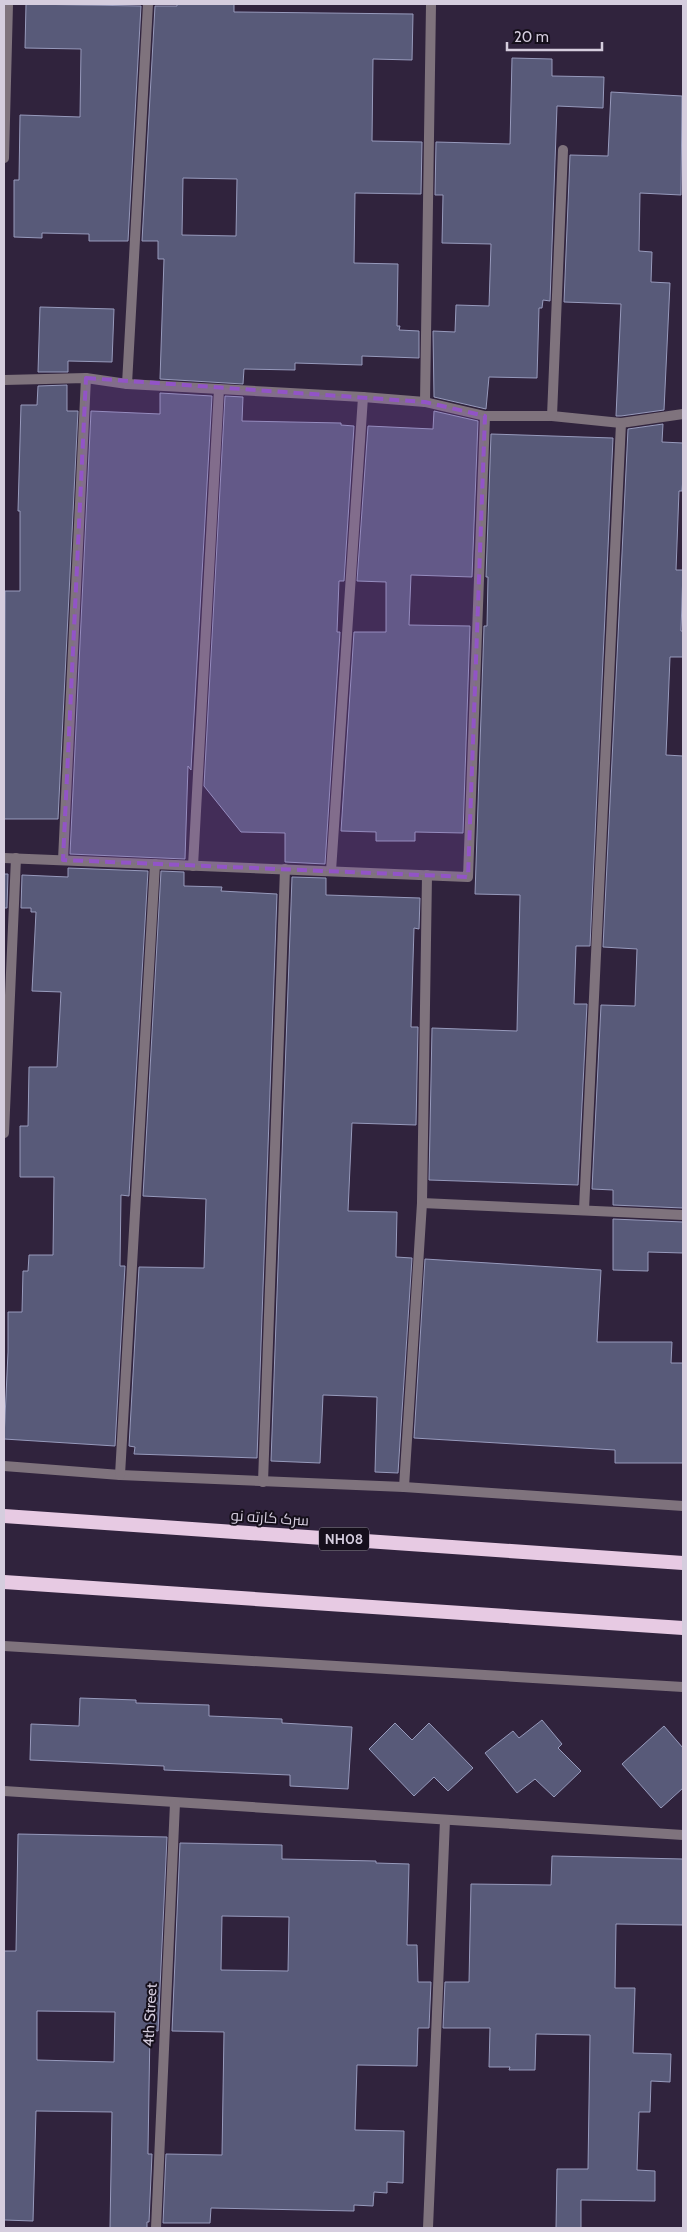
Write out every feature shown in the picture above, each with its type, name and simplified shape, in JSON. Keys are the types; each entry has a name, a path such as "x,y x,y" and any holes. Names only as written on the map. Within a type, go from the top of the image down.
{"highway":[{"name":"سرک کارته نو","path":"4,1516 683,1563"},
{"path":"4,1582 683,1628"}],"street":[{"path":"4,158 8,4"},
{"path":"126,384 148,4"},
{"path":"425,402 431,4"},
{"path":"552,416 563,150"},
{"path":"63,860 86,378"},
{"path":"4,380 86,378 126,384 363,397 425,402 484,416 552,416 621,423 683,414"},
{"path":"193,866 219,389"},
{"path":"331,871 363,397"},
{"path":"4,858 468,877 484,416"},
{"path":"584,1210 621,423"},
{"path":"4,1133 16,858"},
{"path":"120,1475 154,864"},
{"path":"263,1482 285,869"},
{"path":"404,1487 422,1203 427,875"},
{"path":"422,1203 683,1215"},
{"path":"4,1466 120,1475 404,1487 683,1506"},
{"path":"4,1646 683,1687"},
{"path":"4,1792 683,1835"},
{"name":"4th Street","path":"156,2228 175,1802"},
{"path":"428,2228 445,1820"}],"highlighted area":[{"path":"86,378 425,402 485,416 468,877 63,860"}],"building":[{"path":"26,4 141,6 128,241 89,241 89,234 42,233 42,238 14,237 14,180 19,180 20,115 80,117 81,49 25,48"},
{"path":"177,4 234,4 234,12 413,14 412,60 373,59 372,141 422,142 421,194 355,193 354,263 398,264 397,326 400,326 399,330 419,331 419,358 362,356 362,365 295,363 295,370 244,369 243,384 160,379 164,259 158,259 158,241 142,241 155,6 177,6","holes":["183,178 237,179 236,236 182,235"]},
{"path":"512,58 552,59 552,76 604,77 603,108 557,106 550,301 543,300 542,308 539,308 537,378 489,377 486,409 434,397 433,331 455,332 456,305 489,306 491,244 442,243 443,195 435,195 436,142 510,144"},
{"path":"611,92 682,96 681,195 640,193 639,251 652,252 651,282 670,283 664,410 621,416 616,416 621,304 564,302 570,155 608,156"},
{"path":"40,307 114,309 112,362 68,361 68,372 38,372"},
{"path":"67,385 67,411 78,411 58,819 4,819 5,591 20,591 20,511 18,511 21,405 37,405 38,386"},
{"path":"160,393 212,396 191,770 188,766 185,859 70,854 91,411 160,414"},
{"path":"225,396 243,397 242,421 341,423 341,425 354,426 344,581 339,581 337,632 340,632 325,864 285,862 285,833 241,832 204,786"},
{"path":"434,411 478,421 472,577 411,575 409,625 470,626 463,833 415,832 415,841 376,841 376,832 341,831 354,632 386,632 386,582 357,581 368,426 433,429"},
{"path":"663,424 662,442 683,443 683,477 682,491 679,491 676,570 683,570 681,631 683,631 683,657 670,657 666,755 683,756 683,1208 613,1205 613,1190 592,1189 601,1005 635,1006 637,949 603,947 628,429"},
{"path":"491,434 613,438 590,946 576,946 574,1004 587,1004 578,1185 429,1180 432,1028 517,1031 520,895 475,894 484,626 487,626 488,577 486,577"},
{"path":"68,868 148,871 129,1196 121,1195 120,1266 125,1266 115,1446 4,1439 8,1312 22,1312 23,1271 28,1271 29,1255 53,1255 54,1177 20,1177 20,1126 28,1126 29,1067 57,1067 61,992 32,991 36,912 31,912 31,908 21,908 22,875 68,877"},
{"path":"161,871 184,872 184,886 222,887 221,891 277,894 257,1458 134,1454 135,1447 129,1446 139,1267 204,1268 206,1199 143,1196"},
{"path":"4,874 8,874 7,908 4,908"},
{"path":"292,877 326,878 326,895 420,898 419,929 414,928 411,1027 418,1027 416,1125 352,1123 348,1211 397,1212 396,1257 412,1258 398,1473 375,1472 377,1397 323,1395 320,1463 271,1461"},
{"path":"613,1219 683,1222 683,1253 648,1252 648,1271 613,1270"},
{"path":"425,1259 601,1270 597,1342 672,1342 671,1363 683,1363 683,1463 615,1463 615,1450 414,1438"},
{"path":"80,1698 136,1700 136,1703 209,1705 209,1716 282,1719 282,1723 352,1727 348,1789 290,1786 290,1775 164,1770 164,1766 30,1760 31,1724 79,1726"},
{"path":"542,1720 562,1744 558,1748 581,1771 554,1797 535,1779 517,1793 485,1753 513,1731 519,1738"},
{"path":"395,1723 412,1740 429,1723 473,1768 448,1791 434,1777 414,1796 369,1749"},
{"path":"664,1726 683,1748 683,1788 661,1808 622,1764"},
{"path":"18,1834 167,1837 158,2031 150,2030 148,2154 152,2154 149,2222 147,2222 147,2228 110,2228 112,2112 36,2111 33,2221 4,2220 4,1951 16,1951","holes":["37,2011 115,2012 114,2062 37,2060"]},
{"path":"180,1843 282,1845 282,1859 376,1861 376,1863 409,1864 407,1945 417,1945 418,1982 431,1982 429,2028 418,2028 417,2066 357,2065 355,2130 404,2131 403,2183 387,2182 387,2193 374,2192 373,2206 354,2205 354,2211 211,2208 210,2223 163,2223 166,2154 222,2155 224,2032 172,2031","holes":["222,1916 289,1917 288,1971 221,1970"]},
{"path":"552,1856 683,1859 683,1925 616,1924 615,1988 635,1988 633,2053 671,2054 670,2082 651,2081 650,2112 639,2112 637,2170 655,2171 655,2201 581,2200 581,2228 556,2228 557,2169 588,2169 590,2035 536,2034 535,2070 509,2070 510,2067 489,2067 490,2028 443,2028 445,1982 469,1982 471,1884 551,1885"}]}
